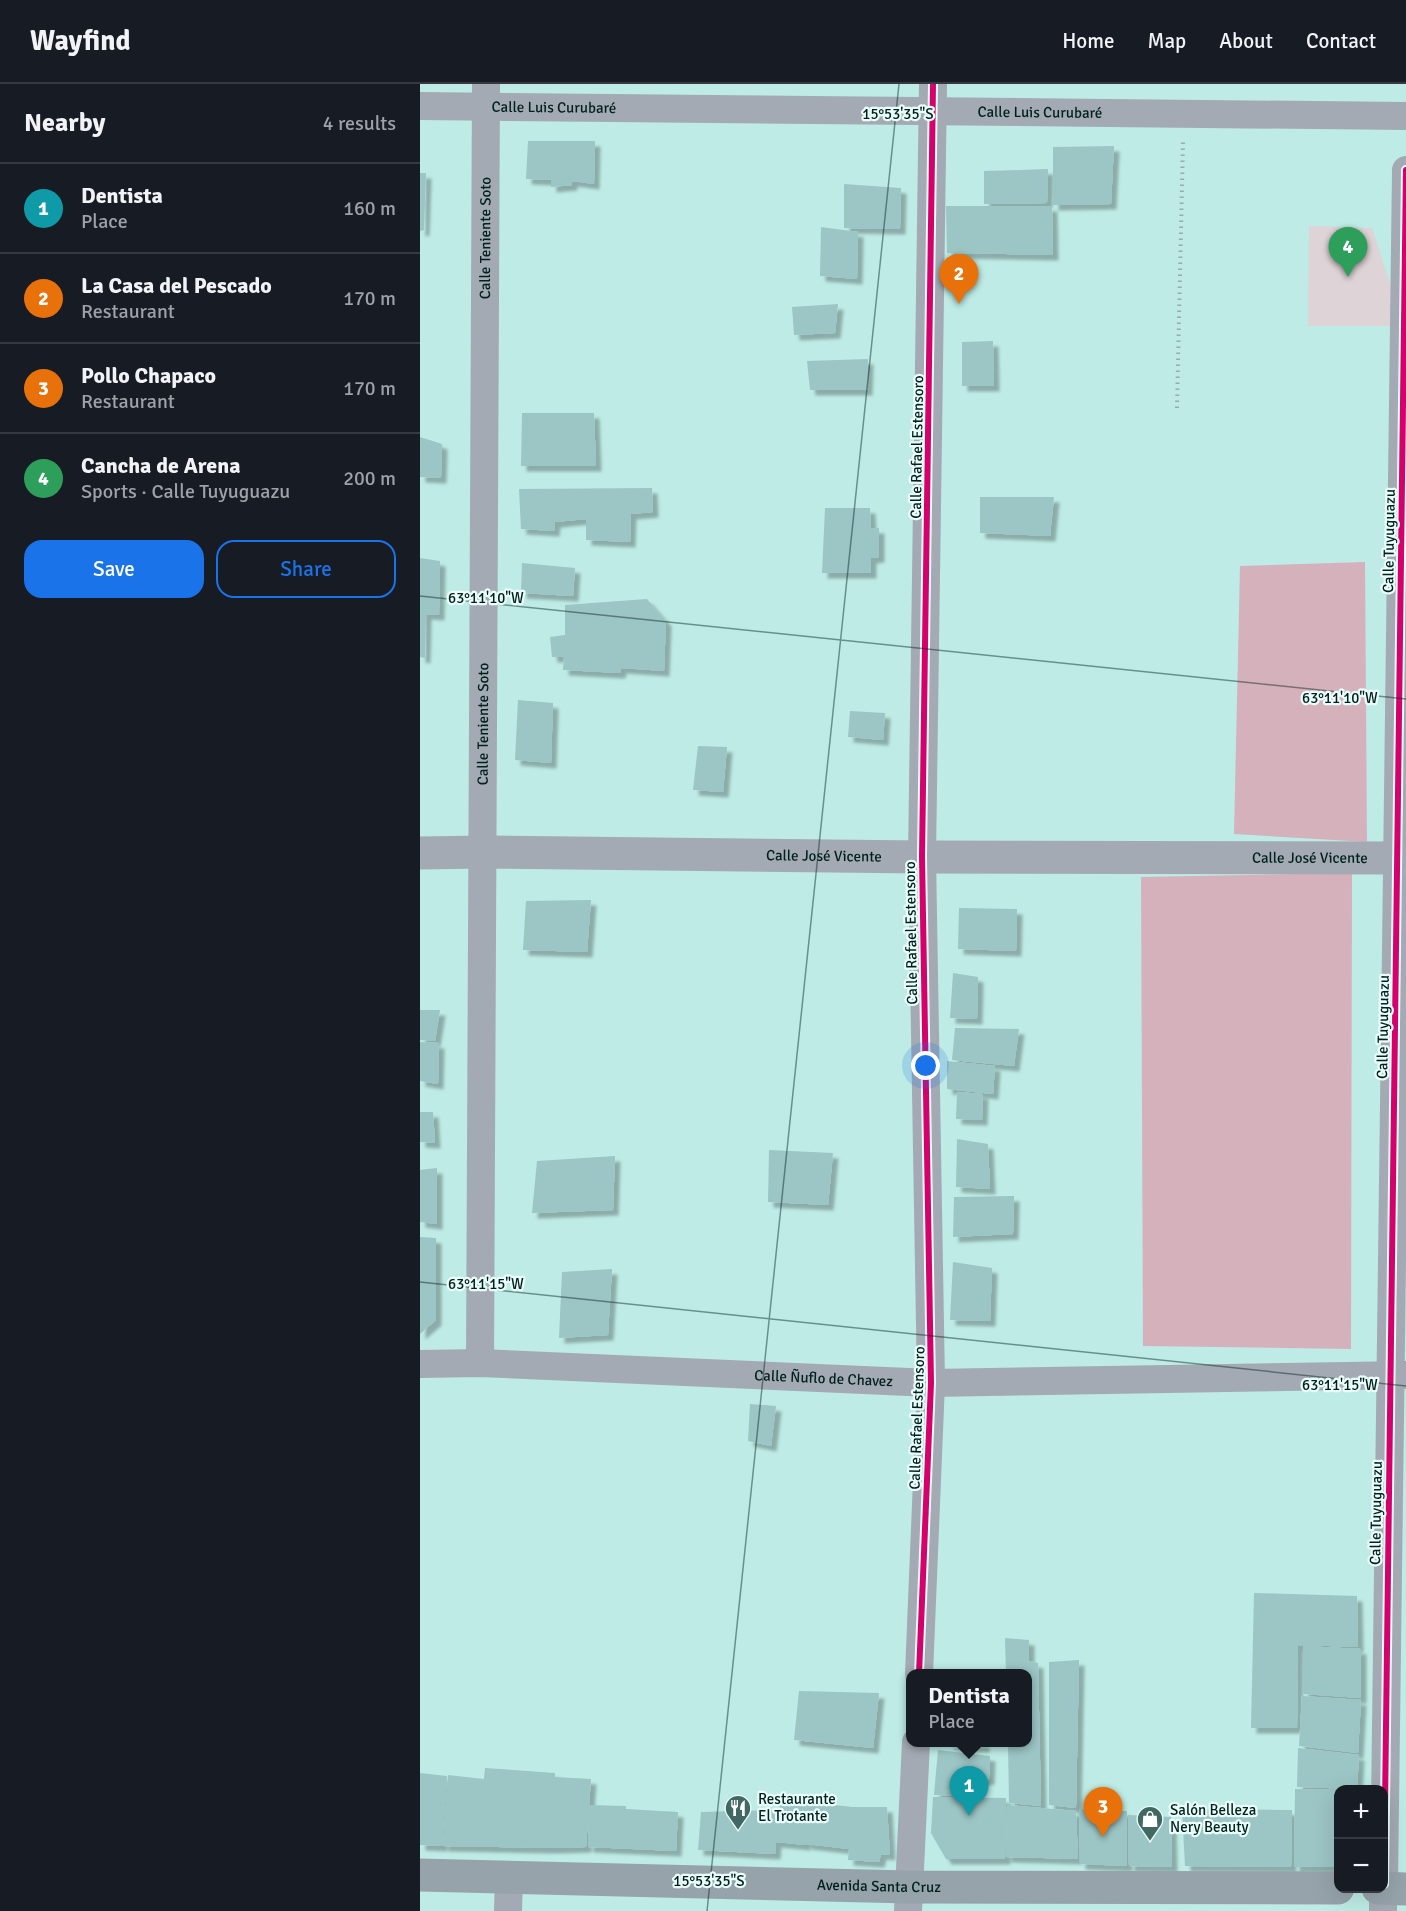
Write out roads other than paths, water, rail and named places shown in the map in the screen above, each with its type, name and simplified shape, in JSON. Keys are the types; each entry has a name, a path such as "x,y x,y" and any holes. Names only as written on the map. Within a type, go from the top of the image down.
{"main road":[{"name":"Avenida Santa Cruz","path":"420,1875 509,1877 909,1899 1334,1888"},
{"path":"1388,1888 1406,1889"}],"street":[{"name":"Calle Rafael Estensoro","path":"919,1669 932,1383 922,857 933,84"},
{"name":"Calle Luis Curubaré","path":"420,106 486,95 933,112 1406,116"},
{"name":"Calle Teniente Soto","path":"480,1363 486,95"},
{"name":"Calle Tuyuguazu","path":"1384,1839 1398,1374 1406,170"},
{"name":"Calle José Vicente","path":"420,854 483,852 922,857 1401,858"},
{"name":"Calle Ñuflo de Chavez","path":"420,1364 480,1363 932,1383 1398,1374"},
{"path":"909,1899 916,1747"},
{"path":"508,1911 509,1877"},
{"path":"1383,1893 1383,1911"}],"place":[{"name":"Cancha de Arena","path":"1348,277"},
{"name":"La Casa del Pescado","path":"959,304"},
{"name":"Dentista","path":"969,1816"},
{"name":"Restaurante El Trotante","path":"738,1831"},
{"name":"Pollo Chapaco","path":"1103,1837"},
{"name":"Salón Belleza Nery Beauty","path":"1150,1842"}]}
